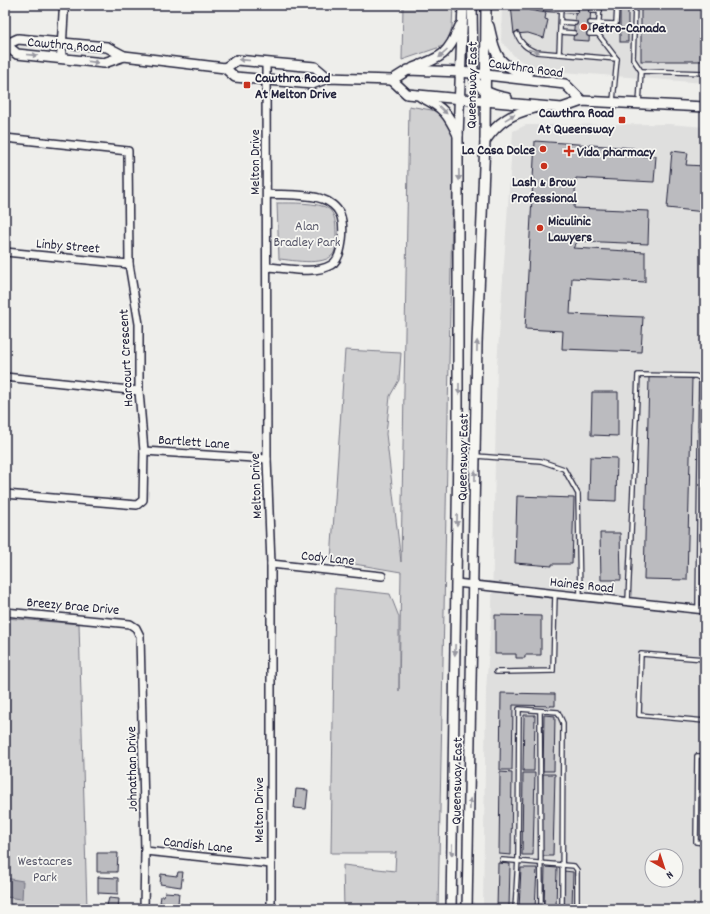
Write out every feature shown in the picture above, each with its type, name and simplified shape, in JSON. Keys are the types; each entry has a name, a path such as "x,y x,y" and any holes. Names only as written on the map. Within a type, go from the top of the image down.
{"main road":[{"name":"Queensway East","path":"452,909 460,217 458,136 463,5"},
{"path":"472,5 473,74 475,82 485,96"},
{"name":"Queensway East","path":"467,909 477,343 484,141 486,8"},
{"path":"486,8 494,45 504,64 541,81"},
{"path":"462,21 453,45 442,56 408,70 392,80 407,94 460,98 485,96 562,108 582,101 705,107"},
{"name":"Cawthra Road","path":"124,56 104,63 17,54 5,45 18,39 106,47 124,56 225,68 235,77 267,81 312,84 328,78 392,80"},
{"path":"225,68 237,60 266,62 315,67 328,78"},
{"name":"Cawthra Road","path":"408,70 461,72 565,84 582,101"},
{"path":"416,95 441,108 449,116 458,136"},
{"path":"484,141 509,117 519,112 543,106"}],"street":[{"path":"61,58 64,5"},
{"name":"Melton Drive","path":"266,62 268,267 267,459 271,564 271,909"},
{"name":"Harcourt Crescent","path":"5,138 128,151 129,264 138,324 139,391 144,451 142,500 137,505 5,494"},
{"path":"267,194 321,198 335,207 341,220 341,251 339,258 331,266 313,270 268,267"},
{"name":"Linby Street","path":"5,252 129,264"},
{"path":"5,377 139,391"},
{"name":"Bartlett Lane","path":"144,451 267,459"},
{"name":"Cody Lane","path":"271,564 382,576"},
{"name":"Haines Road","path":"456,583 702,609"},
{"name":"Breezy Brae Drive","path":"5,612 122,623 130,624 136,628"},
{"name":"Johnathan Drive","path":"136,628 141,640 145,851 144,909"},
{"name":"Candish Lane","path":"145,851 271,864"}],"lane":[{"path":"536,5 545,9 576,10"},
{"path":"559,54 562,5"},
{"path":"600,5 598,34 617,59 613,102"},
{"path":"590,24 616,24 617,5"},
{"path":"635,5 633,59 641,71 639,104"},
{"path":"591,11 600,11"},
{"path":"561,22 575,23"},
{"path":"560,32 574,33"},
{"path":"518,34 520,41 525,48 536,52 617,59"},
{"path":"589,34 598,34"},
{"path":"641,71 705,73"},
{"path":"628,602 638,375 696,376 701,379 702,609"},
{"path":"476,456 541,461 564,470 578,494 580,596"},
{"path":"496,672 553,671 555,594"},
{"path":"705,659 641,654 639,715 705,721"},
{"path":"515,909 518,860 519,709 558,712 562,723 562,909"},
{"path":"540,711 541,909"},
{"path":"705,756 697,756 696,842 705,843"},
{"path":"502,860 518,860 574,866 577,870 577,909"}],"shaded area":[{"path":"502,5 705,5 705,83 537,70 516,58 501,41"},
{"path":"669,124 705,127 705,909 483,909 486,690 492,607 497,365 513,131 526,125"},
{"path":"5,878 23,881 22,899 5,897"}],"green space":[{"path":"403,5 453,5 452,27 446,45 402,60"},
{"path":"409,106 454,114 438,909 344,909 343,865 395,871 396,851 395,853 331,853 335,588 390,594 399,617 399,691 401,572 331,560 345,350 401,353 399,380 390,396 386,434 401,562"},
{"name":"Alan Bradley Park","path":"277,203 312,204 329,209 334,217 336,229 336,246 332,256 319,261 310,262 279,259"},
{"name":"Westacres Park","path":"5,618 79,624 87,909 5,909"}],"building":[{"path":"511,5 526,5 529,10 546,13 545,19 548,20 544,38 528,33 514,34"},
{"path":"576,5 591,5 589,41 573,40"},
{"path":"641,5 705,5 705,61 641,61"},
{"path":"620,7 628,7 628,42 620,42"},
{"path":"535,141 634,148 635,156 656,156 654,182 576,178 574,208 649,211 648,244 578,241 573,248 645,252 645,282 572,278 570,314 643,317 641,352 562,349 563,331 525,329"},
{"path":"672,151 688,153 686,165 705,166 705,212 667,208"},
{"path":"649,377 692,378 687,580 644,579"},
{"path":"592,392 618,392 618,436 591,435"},
{"path":"590,457 617,458 616,501 589,500"},
{"path":"517,496 574,498 572,564 552,564 552,566 515,563"},
{"path":"600,533 620,533 621,580 601,580"},
{"path":"495,615 541,616 541,655 525,655 525,658 516,658 516,654 495,654"},
{"path":"501,693 555,694 555,706 513,705 512,770 500,770"},
{"path":"524,715 535,715 534,771 523,771"},
{"path":"544,715 555,716 554,771 543,771"},
{"path":"500,772 512,773 511,855 499,854"},
{"path":"523,773 535,773 533,855 522,855"},
{"path":"543,774 555,774 553,856 542,856"},
{"path":"296,789 308,790 306,809 294,808"},
{"path":"97,853 118,853 117,872 97,872"},
{"path":"498,863 510,864 509,909 497,909"},
{"path":"545,867 557,868 556,909 544,909"},
{"path":"521,868 537,868 535,909 519,909"},
{"path":"564,871 573,872 572,909 564,909"},
{"path":"178,872 183,872 181,887 160,884 161,874 177,876"},
{"path":"98,877 118,878 118,894 98,893"},
{"path":"165,892 179,893 178,904 182,904 182,909 164,909 164,903 160,903 161,896 164,896"},
{"path":"109,898 119,899 118,909 106,909"}],"place":[{"name":"Petro-Canada","path":"584,27"},
{"name":"Cawthra Road At Melton Drive","path":"247,85"},
{"name":"Cawthra Road At Queensway","path":"622,120"},
{"name":"La Casa Dolce","path":"543,149"},
{"name":"Vida pharmacy","path":"569,151"},
{"name":"Lash & Brow Professional","path":"544,166"},
{"name":"Miculinic Lawyers","path":"540,228"}]}
